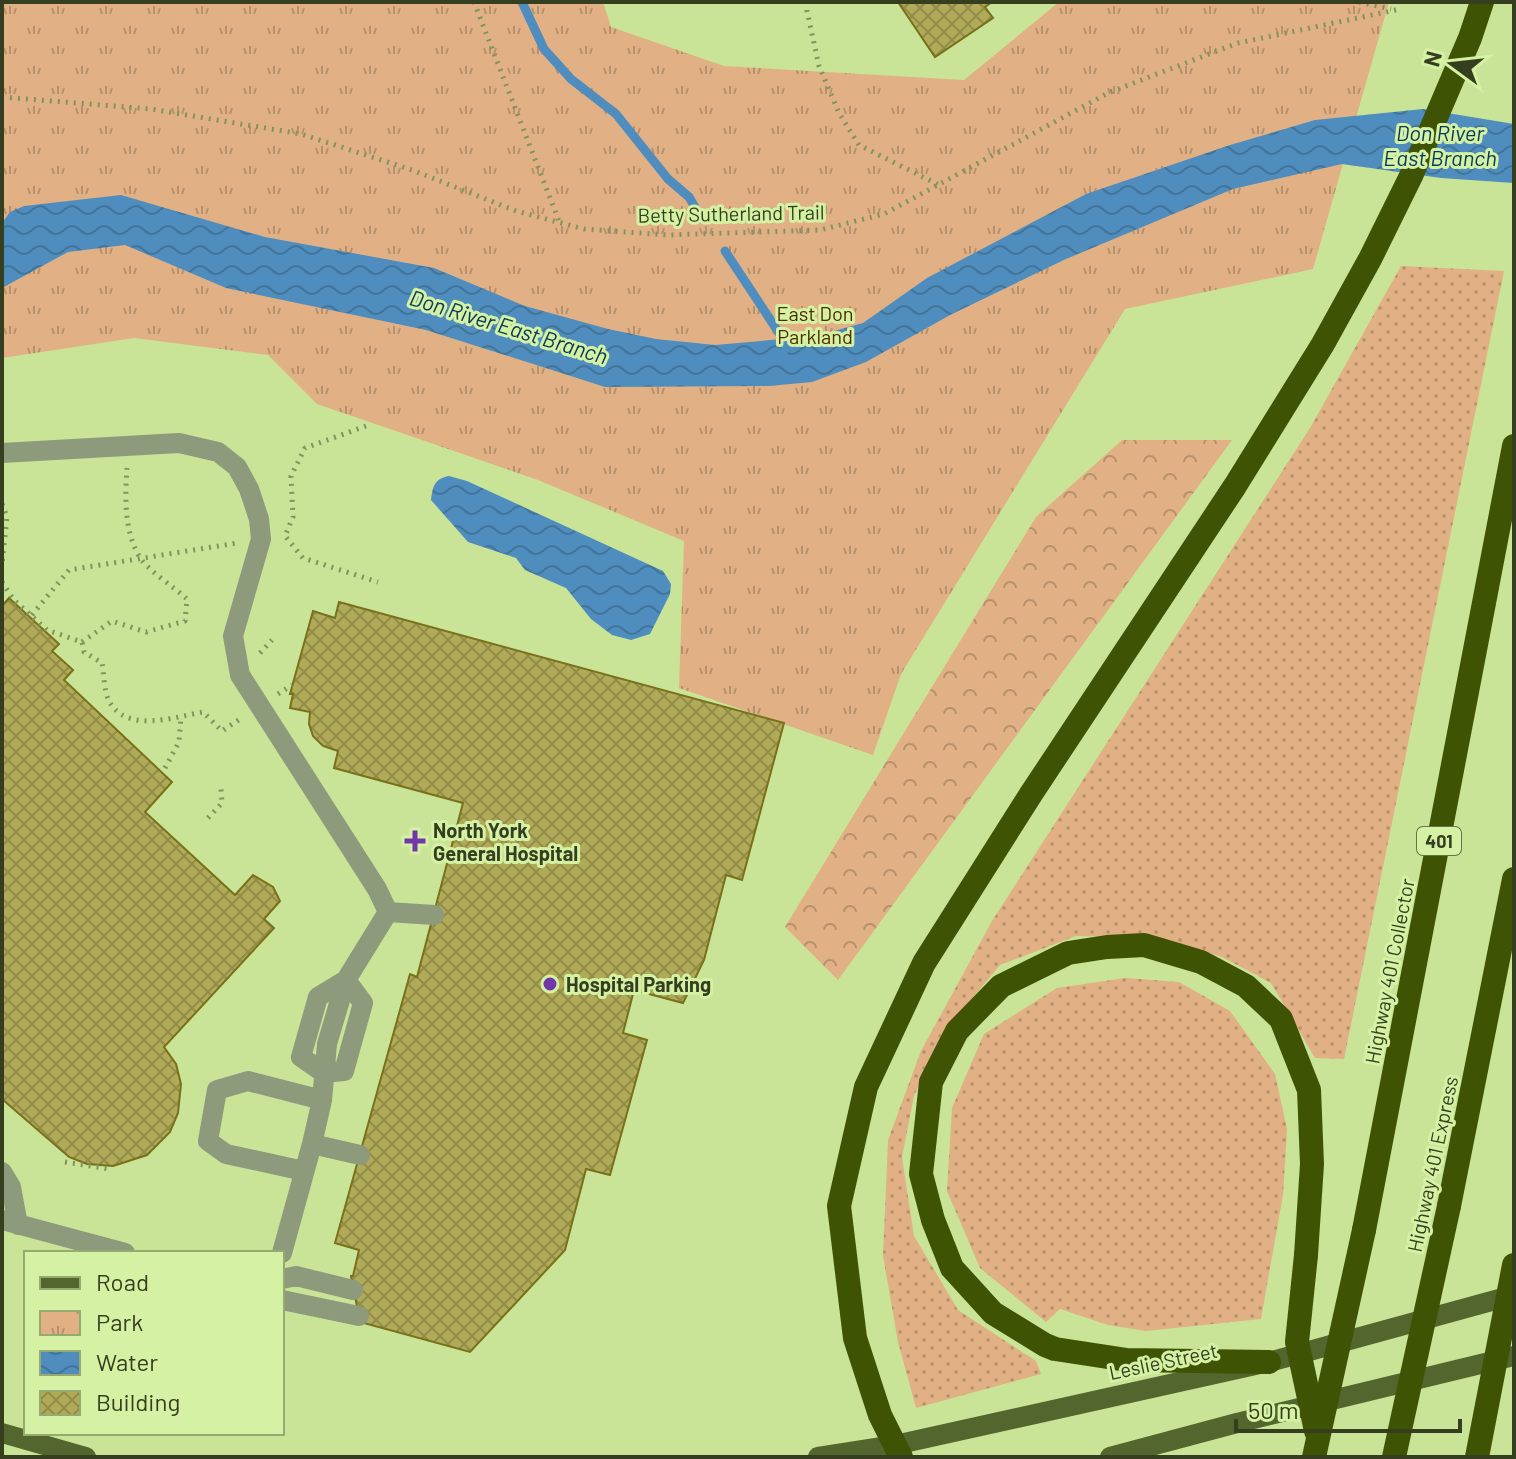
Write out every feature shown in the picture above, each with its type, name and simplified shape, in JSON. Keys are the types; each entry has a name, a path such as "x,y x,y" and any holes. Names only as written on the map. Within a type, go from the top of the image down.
{"highway":[{"path":"898,1451 880,1415 855,1338 839,1206 866,1087 924,963 1031,794 1235,486 1323,344 1370,259 1417,162 1470,38 1482,2"},
{"name":"Highway 401 Collector","path":"1316,1448 1364,1230 1514,449"},
{"name":"Highway 401 Express","path":"1394,1457 1449,1206 1514,879"},
{"path":"1269,1362 1127,1360 1055,1349 993,1313 952,1268 933,1220 921,1174 931,1082 957,1031 1001,986 1068,953 1144,945 1201,962 1246,986 1281,1019 1309,1090 1312,1164 1297,1342 1316,1448"},
{"path":"1477,1457 1514,1265"}],"main road":[{"name":"Leslie Street","path":"818,1457 898,1451 1269,1362 1514,1295"},
{"path":"1110,1457 1514,1356"},
{"path":"2,1433 86,1457"}],"lane":[{"path":"2,453 179,443 218,452 237,467 249,489 259,519 261,539 233,636 240,675 388,912"},
{"path":"388,912 434,915"},
{"path":"283,1251 312,1144 322,1100 327,1044 346,980 388,912"},
{"path":"304,1171 226,1154 208,1141 217,1090 248,1081 322,1100"},
{"path":"312,1144 360,1155"},
{"path":"2,1172 11,1187 10,1223 117,1251"},
{"path":"284,1279 296,1276 353,1290"},
{"path":"284,1300 359,1316"}],"path":[{"path":"474,2 559,222"},
{"path":"807,2 819,66 839,113 859,145 939,185"},
{"name":"Betty Sutherland Trail","path":"2,97 151,109 301,134 412,170 516,211 584,229 668,235 820,230 884,214 1110,92 1238,43 1396,10 1359,2"},
{"path":"285,536 293,517 291,476 305,448 366,426"},
{"path":"82,642 112,621 146,632 185,621 187,599 140,558 128,522 129,447"},
{"path":"2,504 7,517 2,565"},
{"path":"32,615 69,570 285,536"},
{"path":"285,536 303,558 378,582"},
{"path":"2,582 13,599 47,630 82,642"},
{"path":"259,654 272,640"},
{"path":"82,642 84,652 102,663 109,700 121,714 141,722 203,712 222,731 292,685"},
{"path":"273,680 279,693"},
{"path":"165,768 179,742 181,716"},
{"path":"208,818 222,803 221,789"},
{"path":"65,1162 109,1169"}],"green space":[{"name":"East Don Parkland","path":"2,2 603,2 611,27 724,66 964,80 1059,2 1389,2 1313,269 1125,309 901,674 873,755 679,688 684,541 538,480 317,404 268,355 134,338 2,358"},
{"path":"1401,266 1504,271 1344,1059 1315,1058 1271,983 1222,957 1160,938 1076,936 1000,965 941,1036 914,1096 902,1157 914,1236 958,1310 1036,1361 1041,1374 916,1408 898,1342 883,1256 888,1140 921,1051 992,921 1310,428"},
{"path":"1122,440 1232,440 838,980 785,927 1036,517"},
{"path":"1125,978 1179,982 1230,1011 1275,1074 1287,1129 1283,1195 1261,1319 1146,1331 1108,1325 1060,1309 1046,1322 980,1268 947,1191 952,1108 984,1034 1057,988"}],"water":[{"name":"Don River East Branch","path":"1423,109 1514,124 1514,183 1441,178 1342,164 1233,189 1066,259 952,314 866,362 812,382 769,386 605,387 426,330 226,288 125,245 68,252 2,288 2,223 10,212 24,206 121,195 265,237 434,268 525,306 656,339 715,345 816,336 863,323 927,278 1086,194 1315,120"},
{"path":"449,476 467,481 663,571 671,584 670,594 650,634 631,640 612,635 591,619 566,588 525,570 516,558 468,542 431,500 435,484"}],"building":[{"path":"898,2 992,2 985,7 993,18 935,57"},
{"path":"9,598 59,644 52,651 73,670 64,680 172,782 145,812 235,895 253,875 273,887 280,901 264,919 274,928 164,1047 176,1064 181,1084 178,1113 170,1132 147,1155 113,1166 87,1164 69,1157 2,1099 2,606"},
{"name":"Hospital Parking","path":"339,602 784,723 742,880 726,875 704,960 683,1003 634,990 623,1033 647,1040 610,1175 586,1169 565,1250 470,1352 360,1322 351,1276 359,1250 335,1243 410,974 417,977 463,803 334,768 338,751 323,746 313,736 309,724 310,712 290,708 293,694 290,694 313,611 335,618"}],"waterway":[{"path":"522,2 544,49 571,79 616,114 668,179 689,197 702,219"},
{"path":"725,251 783,339 786,349"}],"place":[{"name":"North York General Hospital","path":"415,841"},
{"name":"Hospital Parking","path":"550,984"}]}
